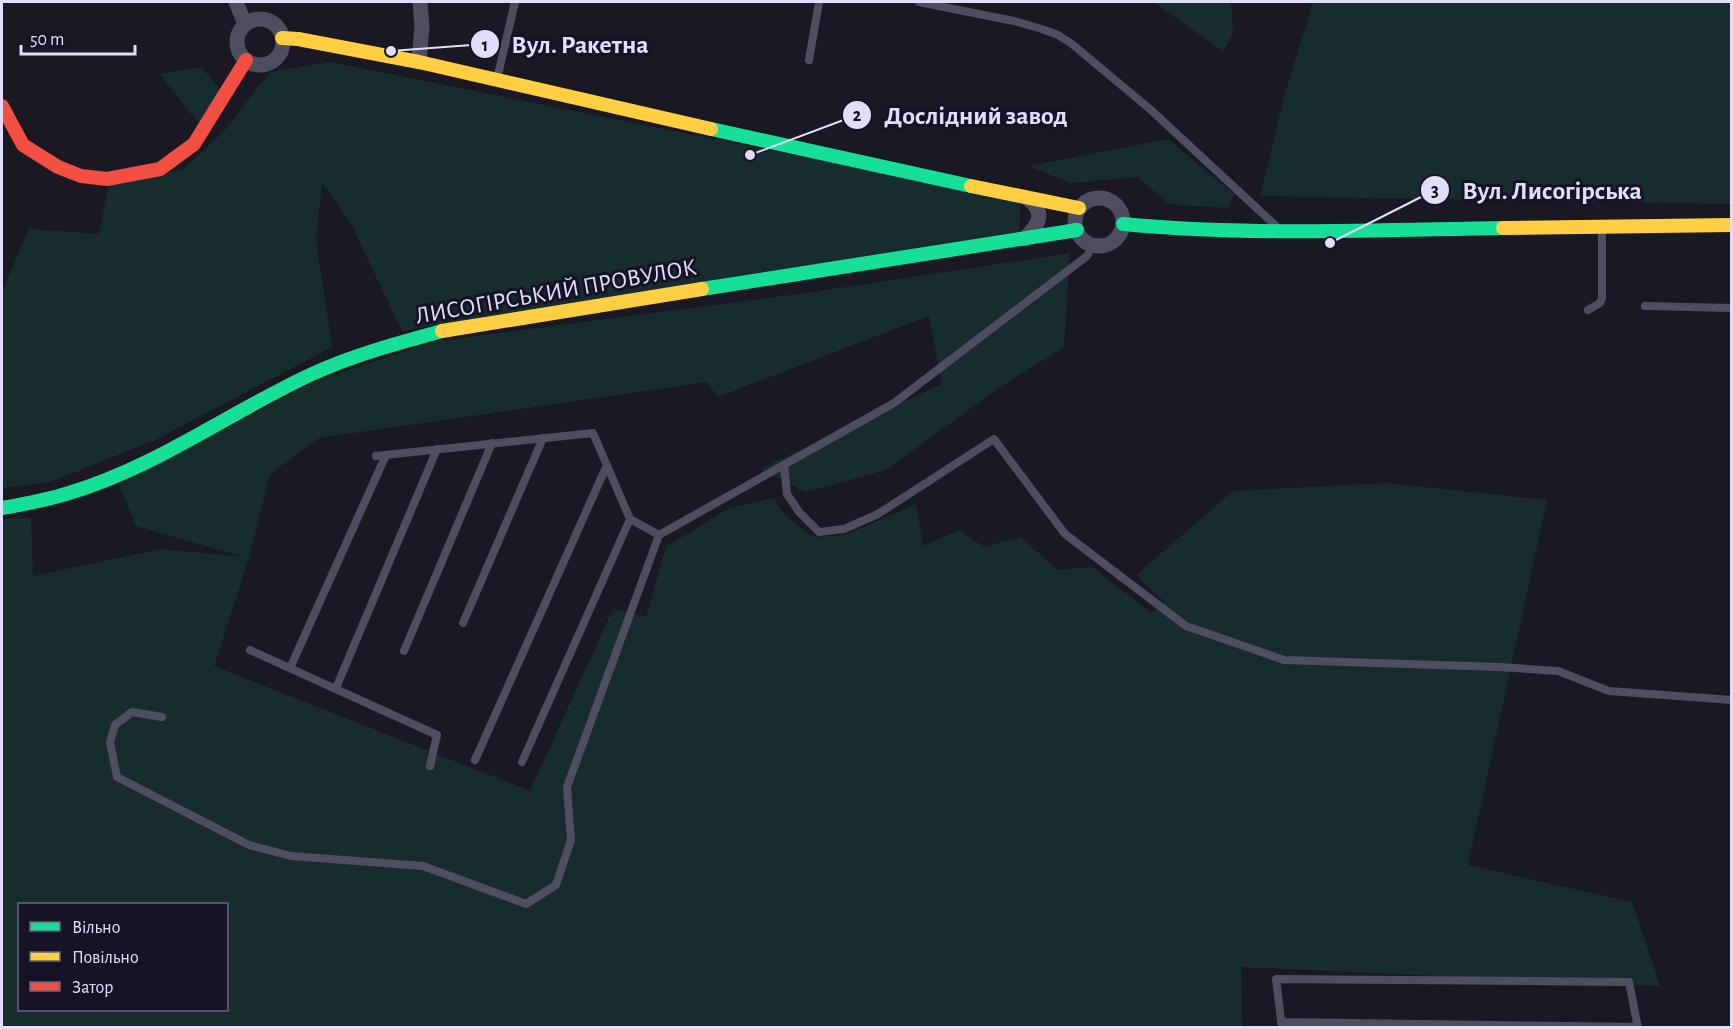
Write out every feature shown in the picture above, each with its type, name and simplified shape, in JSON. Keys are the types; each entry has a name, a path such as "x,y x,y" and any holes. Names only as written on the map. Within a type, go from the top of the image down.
{"street":[{"path":"236,2 245,24"},
{"path":"419,62 422,26 420,2"},
{"path":"258,19 276,26 282,38 281,49 275,59 258,64 241,56 237,42 245,24 258,19"},
{"path":"282,38 419,62 719,131 1028,199 1079,208"},
{"path":"2,106 23,145 58,167 81,176 107,179 119,177 160,169 194,144 246,60"},
{"path":"1099,198 1110,200 1119,208 1123,215 1123,224 1115,240 1105,245 1093,245 1083,239 1077,230 1075,219 1079,208 1088,200 1099,198"},
{"path":"1024,239 1035,229 1039,216 1036,205 1028,199"},
{"path":"1123,224 1176,229 1281,231 1731,225"},
{"name":"ЛИСОГІРСЬКИЙ ПРОВУЛОК","path":"2,508 45,500 115,476 183,443 313,374 381,348 452,328 1077,230"}],"lane":[{"path":"497,80 515,2"},
{"path":"809,60 819,2"},
{"path":"919,2 1014,21 1042,28 1058,35 1151,110 1281,231"},
{"path":"1588,310 1600,303 1602,298 1602,226"},
{"path":"162,717 132,712 115,725 110,742 117,777 249,846 291,856 423,866 526,904 556,885 571,840 567,787 659,535 894,403 1087,256 1093,245"},
{"path":"1645,306 1731,308"},
{"path":"376,456 593,433 630,519 659,535"},
{"path":"464,622 543,438"},
{"path":"784,465 787,494 799,512 819,532 844,529 878,514 994,439 1065,534 1186,626 1284,660 1558,671 1609,691 1731,700"},
{"path":"404,651 492,443"},
{"path":"336,688 437,449"},
{"path":"290,668 386,455"},
{"path":"475,759 607,465"},
{"path":"522,762 630,519"},
{"path":"250,650 437,735 430,766"},
{"path":"1276,979 1629,982 1638,1027 1282,1025 1276,979"}],"green space":[{"path":"1153,2 1231,2 1233,34 1223,51"},
{"path":"1313,2 1731,2 1731,204 1260,196 1284,97"},
{"path":"331,62 753,147 1021,197 1019,233 402,331 350,222 322,183 316,240 332,347 155,440 51,482 2,488 2,291 29,229 99,234 109,183 184,169 224,131 270,72"},
{"path":"201,67 221,90 198,123 160,74"},
{"path":"1168,139 1234,194 1228,208 1169,204 1138,177 1070,183 1029,166"},
{"path":"1070,253 1064,347 1000,387 886,470 806,492 760,469 942,384 929,316 718,397 707,382 319,438 270,474 249,558 214,666 530,791 613,609 646,617 666,547 729,508 774,498 784,514 813,537 845,535 916,504 923,546 959,530 984,547 1020,537 1058,570 1092,567 1152,613 1164,601 1136,575 1233,491 1386,483 1547,500 1468,865 1632,902 1660,986 1241,967 1242,1028 2,1027 2,519 31,518 33,576 161,549 244,557 136,526 119,484 316,381 436,341 806,293"}],"traffic: fast":[{"path":"711,129 971,186"},
{"path":"1123,224 1265,231 1503,228"},
{"path":"702,289 1077,230"},
{"path":"2,508 52,498 101,482 162,454 312,374 360,355 442,331"}],"traffic: slow":[{"path":"282,38 419,62 711,129"},
{"path":"971,186 1079,208"},
{"path":"1503,228 1732,225"},
{"path":"442,331 702,289"}],"traffic: jam":[{"path":"2,106 23,145 58,167 81,176 107,179 160,169 194,144 246,60"}],"place":[{"name":"Вул. Ракетна","path":"391,51"},
{"name":"Дослідний завод","path":"750,155"},
{"name":"Вул. Лисогірська","path":"1330,243"}]}
